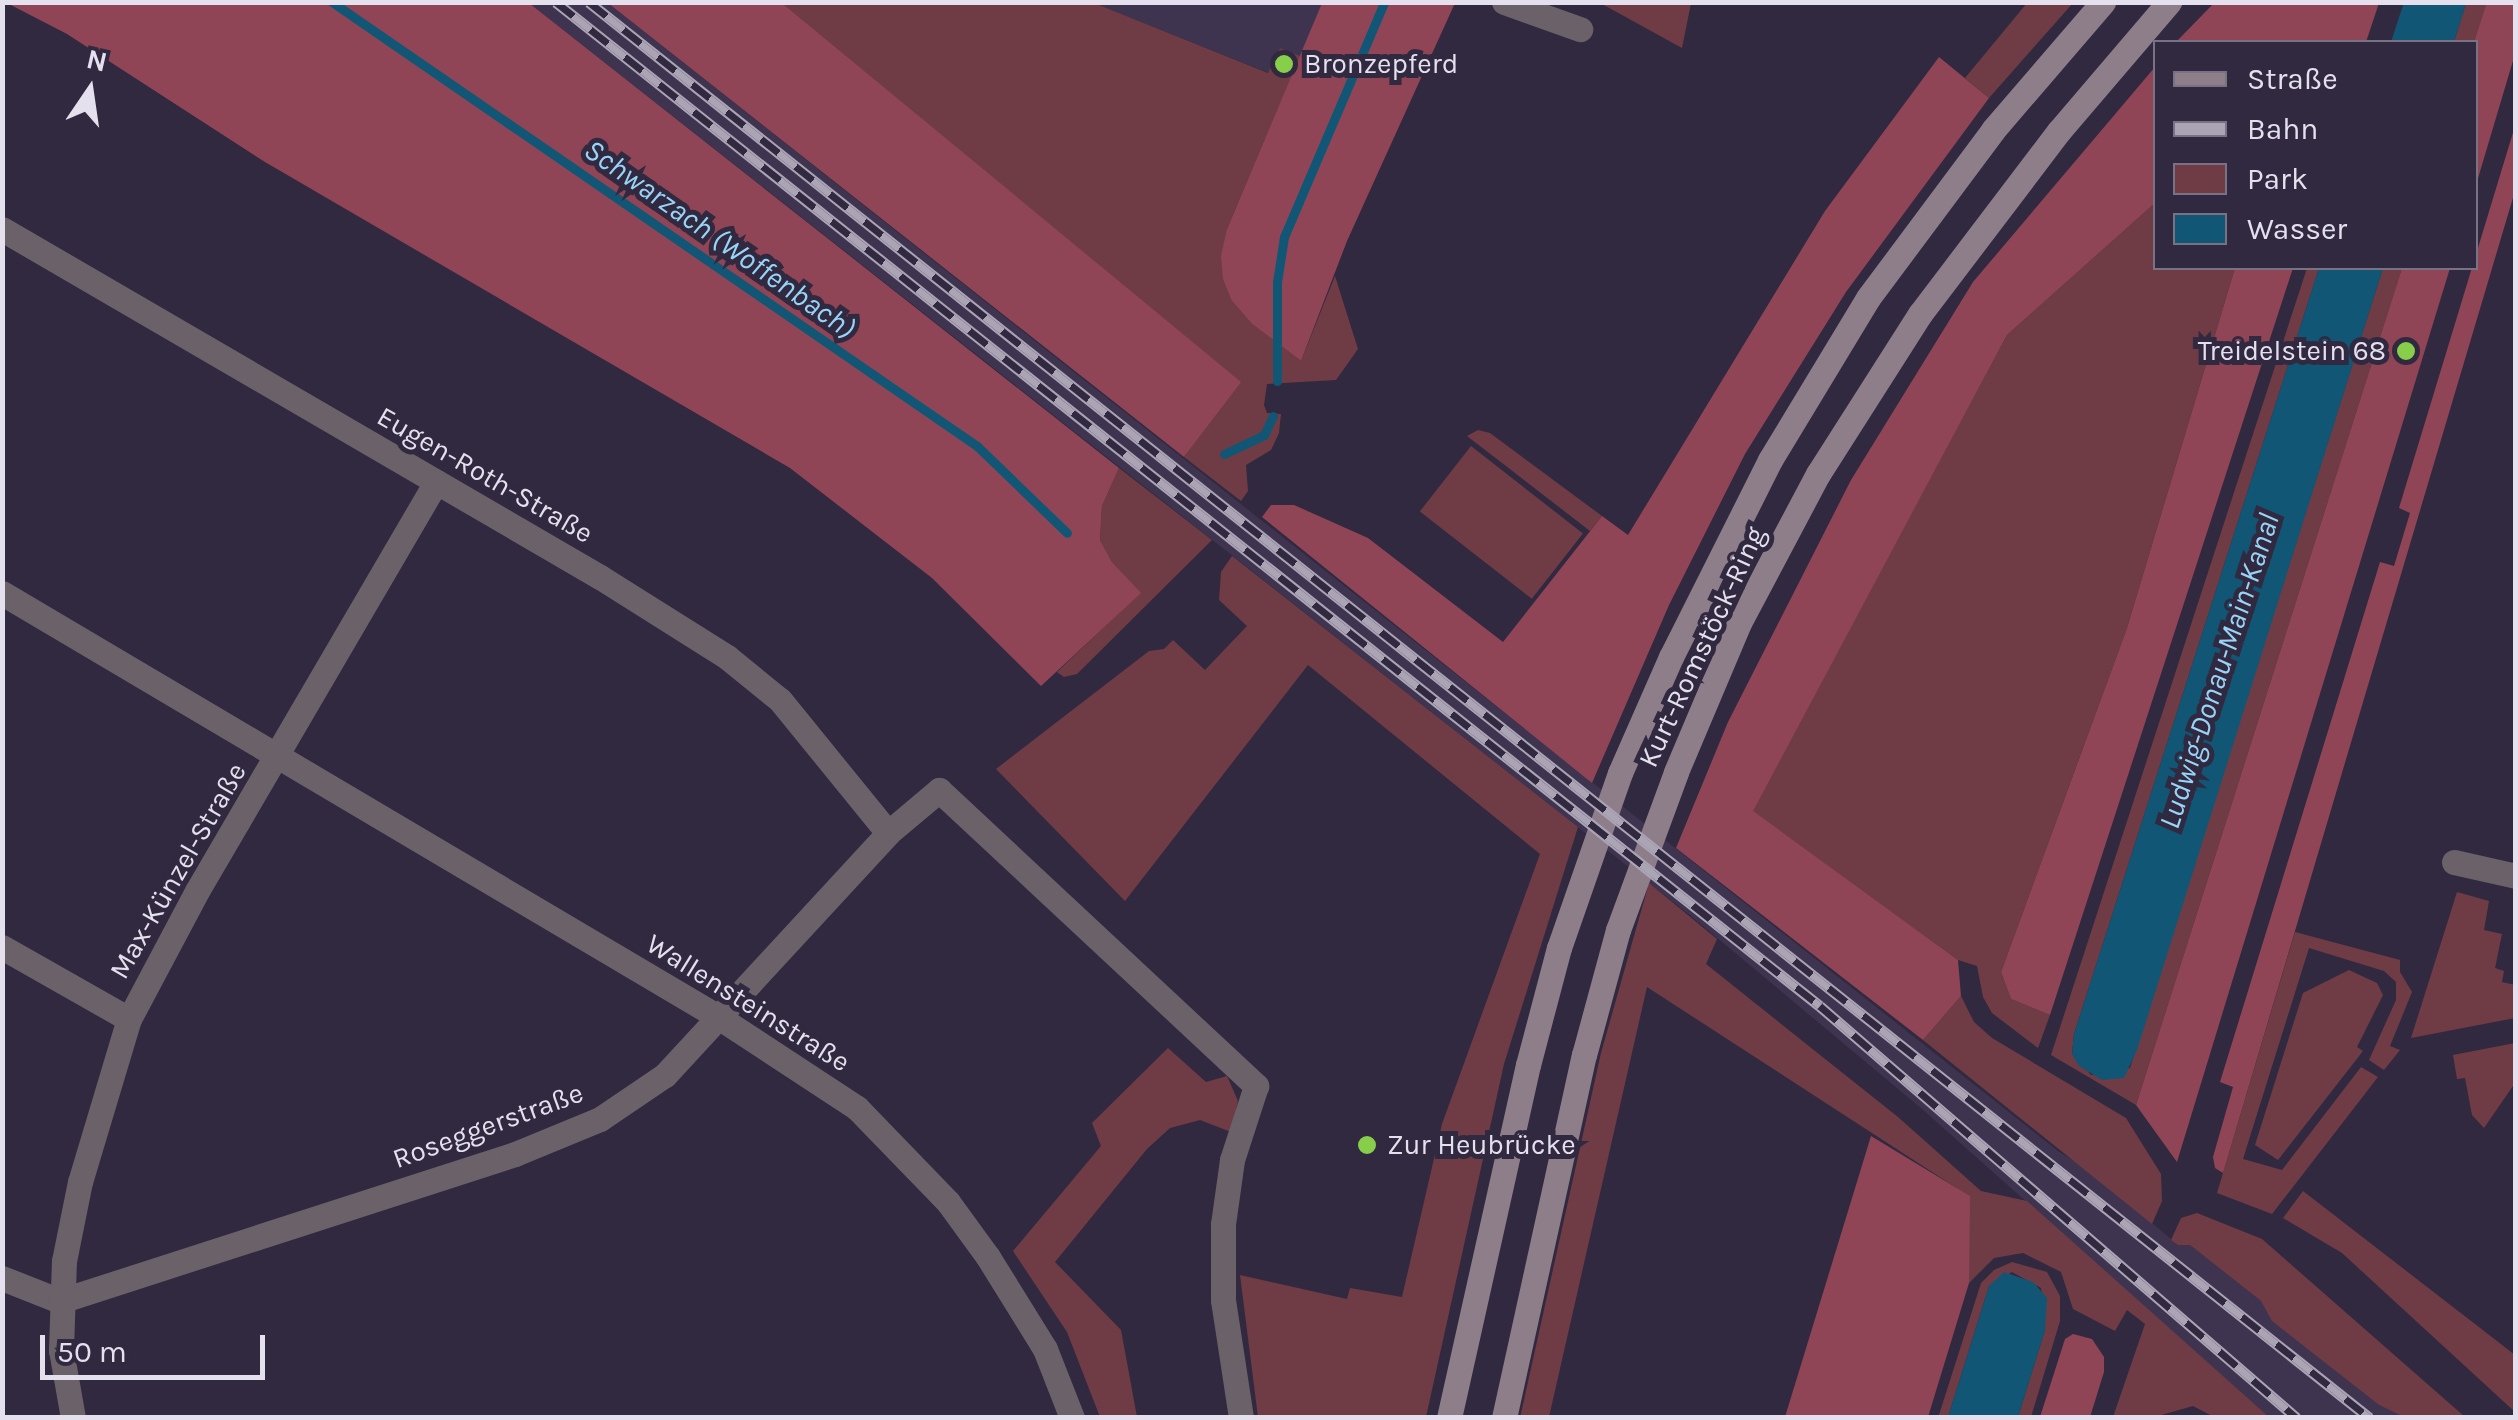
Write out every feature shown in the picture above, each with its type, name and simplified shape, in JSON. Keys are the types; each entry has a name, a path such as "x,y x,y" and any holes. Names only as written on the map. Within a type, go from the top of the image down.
{"main road":[{"name":"Kurt-Romstöck-Ring","path":"1449,1418 1494,1210 1559,948 1614,788 1671,657 1770,460 1868,298 1993,130 2103,2"},
{"name":"Kurt-Romstöck-Ring","path":"1504,1418 1584,1054 1618,930 1676,772 1740,623 1818,474 1920,314 2058,131 2168,2"}],"street":[{"path":"1504,2 1580,30"},
{"name":"Eugen-Roth-Straße","path":"2,230 614,586 754,677 801,724 888,832"},
{"path":"279,754 436,482"},
{"name":"Wallensteinstraße","path":"2,593 720,1018 857,1108 948,1202 1045,1349 1072,1418"},
{"name":"Max-Künzel-Straße","path":"72,1418 60,1350 60,1301 80,1182 130,1019 197,892 279,754"},
{"name":"Roseggerstraße","path":"60,1301 560,1138 632,1099 664,1074 720,1018 888,832 939,790 1256,1086 1232,1160 1222,1224 1223,1300 1241,1418"},
{"path":"2454,862 2516,876"},
{"name":"Max-Künzel-Straße","path":"2,947 130,1019"},
{"path":"2,1278 60,1301"}],"shaded area":[{"path":"2215,2 2379,2 2367,40 2178,40"},
{"path":"2487,2 2515,3 2515,54 2478,178 2478,40 2475,40"},
{"path":"7,3 529,3 1119,468 1102,506 1100,540 1112,562 1141,593 1041,686 932,578 790,468 265,162 67,34"},
{"path":"529,3 608,3 2058,1151 2093,1173 2178,1245 2190,1245 2261,1301 2273,1321 2379,1405 2404,1417 2269,1417 1922,1109 1691,916"},
{"path":"608,3 782,3 1241,382 1184,457"},
{"path":"1094,3 1322,3 1300,56 1280,48 1269,73"},
{"path":"1322,3 1455,3 1347,241 1301,361 1252,324 1232,301 1223,279 1221,256 1227,229"},
{"path":"1939,57 1989,98 1846,292 1745,454 1669,605 1592,783 1262,517 1271,505 1294,505 1368,538 1503,642 1602,516 1628,535 1825,211"},
{"path":"2153,69 2153,205 2007,335 1753,811 1958,960 1961,996 1923,1040 1676,848 1728,722 1851,480 1973,282"},
{"path":"2515,126 2515,191 2223,1173 2215,1168 2213,1157 2233,1087 2220,1082 2380,562 2394,566 2410,513 2399,508 2471,270 2478,270 2478,248"},
{"path":"2234,270 2292,270 2050,1015 2011,999 2001,972 2127,628"},
{"path":"2401,270 2449,270 2177,1162 2136,1105"},
{"path":"1871,1136 1970,1196 1969,1283 1928,1417 1785,1417"},
{"path":"2073,1334 2092,1339 2104,1357 2104,1372 2090,1417 2040,1417 2065,1339"}],"green space":[{"path":"1602,2 1691,3 1682,48"},
{"path":"782,3 1094,3 1268,73 1280,48 1300,56 1227,229 1232,301 1252,324 1301,361 1335,276 1358,349 1336,380 1267,384 1264,405 1267,413 1281,414 1279,433 1271,450 1246,465 1248,491 1241,501 1184,457 1240,382"},
{"path":"2027,3 2073,3 1989,98 1965,78"},
{"path":"2466,3 2487,3 2475,40 2455,40"},
{"path":"2153,205 2153,270 2234,270 2127,628 2001,972 2011,999 2050,1015 2038,1048 1992,1013 1983,997 1977,966 1958,960 1752,811 2007,335"},
{"path":"2306,270 2318,270 2074,1034 2072,1054 2091,1075 2130,1068 2382,270 2401,270 2136,1105 2051,1055"},
{"path":"1478,430 1490,433 1602,516 1590,531 1467,436"},
{"path":"1471,446 1583,533 1532,599 1420,511"},
{"path":"1119,468 1212,540 1077,674 1064,677 1057,672 1140,593 1112,562 1100,540 1102,506"},
{"path":"1232,556 1578,827 1504,1064 1426,1417 1258,1417 1240,1275 1347,1299 1350,1288 1402,1297 1442,1124 1540,854 1308,665 1125,901 996,769 1149,651 1164,649 1173,640 1205,670 1247,626 1219,600 1221,572"},
{"path":"1649,883 1717,939 1706,964 1898,1117 1981,1191 2027,1201 2269,1417 2214,1417 2193,1406 2154,1417 2113,1417 2145,1324 2127,1310 2115,1331 2073,1309 2061,1272 2023,1253 1994,1258 1969,1283 1969,1196 1647,987 1549,1417 1520,1418 1601,1053"},
{"path":"2457,892 2489,901 2484,930 2502,934 2495,968 2504,971 2502,982 2515,985 2515,1018 2411,1038"},
{"path":"2295,932 2400,960 2400,972 2412,992 2390,1046 2400,1050 2384,1070 2369,1060 2396,1000 2396,982 2384,971 2309,948 2243,1159 2282,1170 2361,1067 2378,1077 2272,1214 2217,1193"},
{"path":"2349,970 2377,983 2383,995 2357,1047 2363,1051 2278,1160 2255,1145 2303,993"},
{"path":"1961,996 1974,1022 1992,1038 2126,1118 2161,1174 2162,1201 2152,1224 1923,1040"},
{"path":"2515,1043 2515,1083 2484,1128 2472,1115 2465,1078 2457,1079 2453,1055"},
{"path":"1168,1048 1206,1082 1227,1076 1238,1101 1231,1132 1200,1120 1170,1128 1147,1149 1055,1262 1121,1330 1137,1417 1100,1417 1067,1332 1013,1251 1101,1146 1092,1123"},
{"path":"2303,1191 2515,1355 2515,1412 2342,1253 2283,1218"},
{"path":"2197,1213 2262,1239 2465,1417 2404,1417 2379,1405 2272,1321 2261,1301 2190,1245 2178,1245 2171,1240 2181,1218"},
{"path":"2012,1262 2047,1272 2060,1296 2060,1321 2031,1417 2018,1417 2045,1330 2041,1288 2012,1272 1989,1286 1948,1417 1938,1418 1981,1283 1994,1270"}],"water":[{"path":"2404,2 2466,3 2455,40 2392,40"},
{"name":"Ludwig-Donau-Main-Kanal","path":"2318,270 2382,270 2137,1050 2124,1078 2102,1080 2079,1066 2072,1054 2074,1034"},
{"path":"2004,1272 2033,1282 2047,1298 2045,1330 2018,1417 1948,1417 1989,1286"}],"waterway":[{"name":"Schwarzach (Woffenbach)","path":"332,2 977,446 1067,533"},
{"path":"1277,381 1277,282 1284,237 1384,2"},
{"path":"1224,454 1264,435 1273,416"}],"railway":[{"path":"556,2 1820,1006 2297,1418"},
{"path":"589,2 2370,1418"}],"place":[{"name":"Bronzepferd","path":"1284,64"},
{"name":"Treidelstein 68","path":"2406,351"},
{"name":"Zur Heubrücke","path":"1367,1145"}]}
